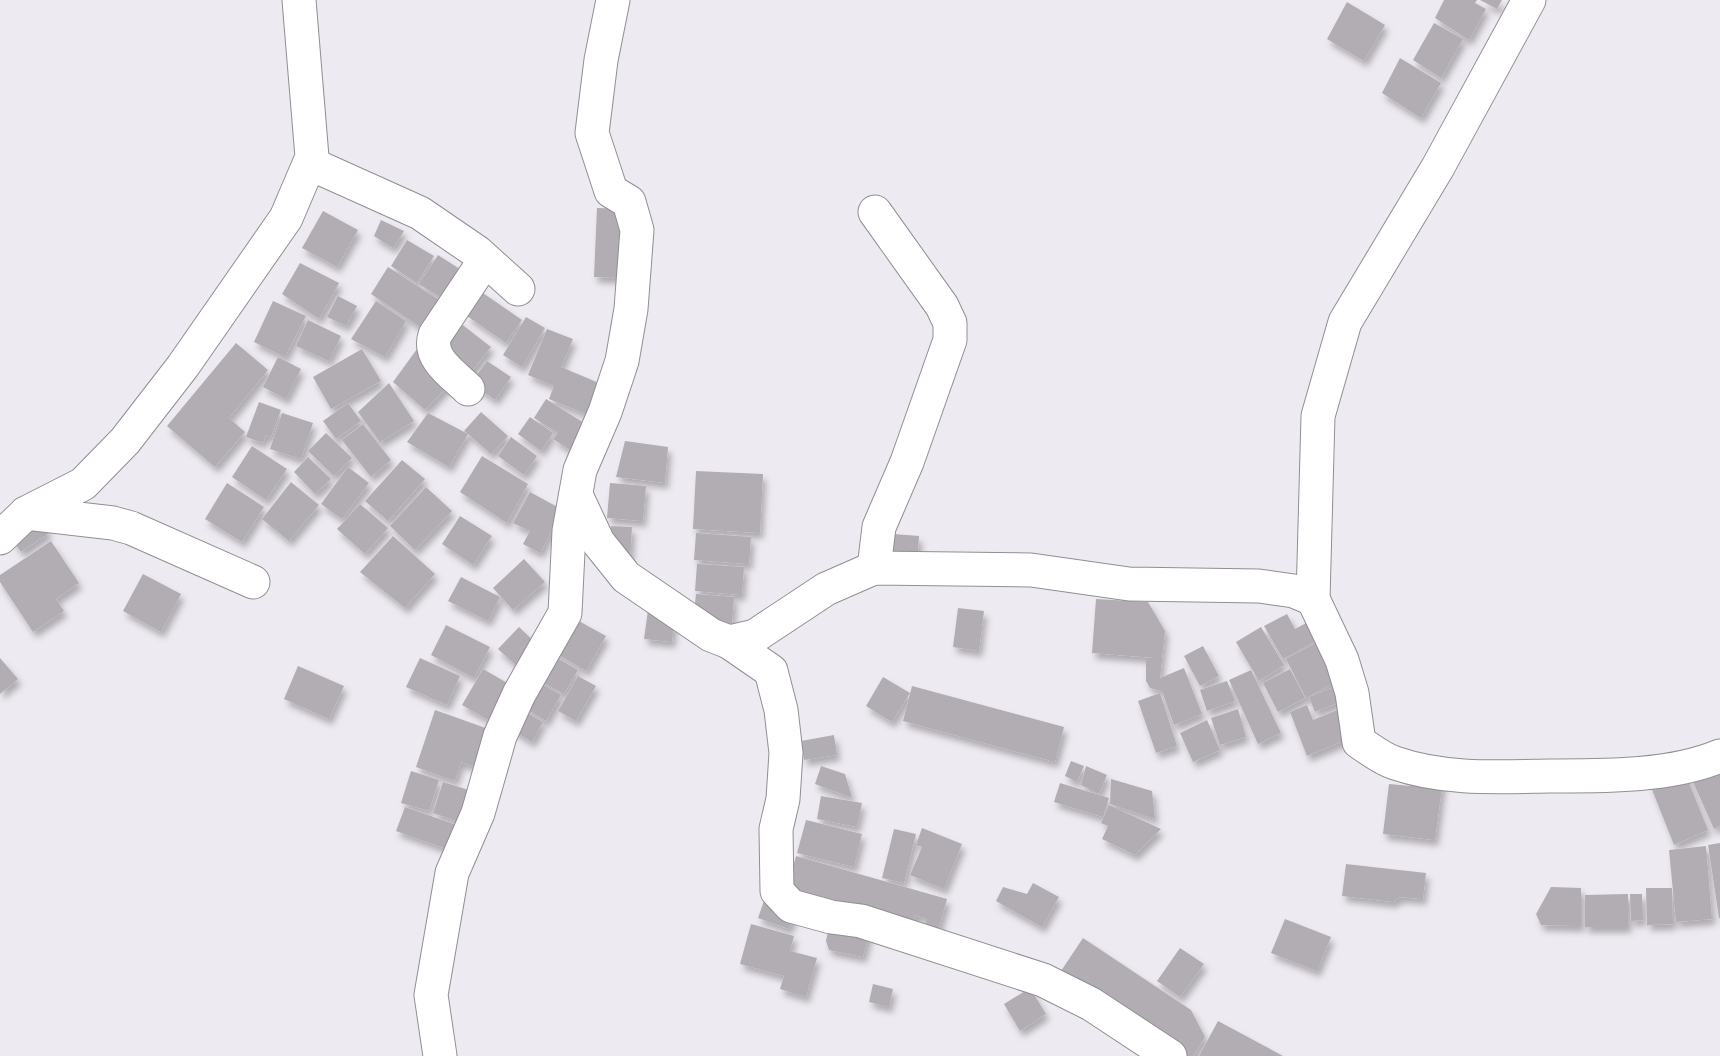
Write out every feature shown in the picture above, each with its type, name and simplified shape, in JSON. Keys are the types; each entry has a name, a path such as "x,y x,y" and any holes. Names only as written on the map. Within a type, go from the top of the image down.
{"street":[{"path":"0,538 26,513 83,484 125,441 177,374 286,218 311,164 311,129 306,99 299,0"},
{"path":"440,1056 431,995 452,873 478,813 500,736 519,694 565,613 569,531 580,470 605,412 622,361 637,260 638,230 629,202 610,191 592,133 601,60 613,0"},
{"path":"1529,0 1438,167 1345,322 1318,416 1313,599 1342,660 1352,693 1359,742 1393,762 1434,772 1470,777 1612,776 1702,764 1720,756"},
{"path":"311,164 420,213 485,260 519,289"},
{"path":"874,568 879,527 907,462 950,340 950,323 942,306 875,212"},
{"path":"468,389 435,355 432,345 435,335 485,260"},
{"path":"576,495 598,542 626,577 711,635 729,642 771,671 781,710 786,753 783,799 776,829 777,891 791,906 831,917 861,921 1043,980 1091,1004 1170,1056"},
{"path":"26,513 113,523 131,528 253,582"},
{"path":"729,642 755,636 826,589 874,568 1031,570 1130,584 1259,586 1294,591 1313,599"}],"building":[{"path":"1444,0 1477,0 1475,3 1486,9 1469,40 1435,18"},
{"path":"1480,0 1502,0 1497,9"},
{"path":"1347,2 1385,25 1364,61 1327,39"},
{"path":"1434,23 1463,39 1441,78 1413,60"},
{"path":"1400,58 1441,83 1421,118 1382,93"},
{"path":"597,208 627,209 624,278 594,277"},
{"path":"323,211 358,230 337,267 302,248"},
{"path":"381,220 404,231 393,248 374,236"},
{"path":"407,240 434,256 417,283 391,266"},
{"path":"438,255 466,273 448,302 419,284"},
{"path":"300,263 339,283 319,319 282,294"},
{"path":"388,267 447,305 429,333 371,294"},
{"path":"483,293 522,320 506,343 467,316"},
{"path":"338,296 357,306 346,326 327,317"},
{"path":"273,301 306,316 285,357 254,342"},
{"path":"376,301 406,321 385,357 351,339"},
{"path":"526,317 545,328 522,367 503,355"},
{"path":"455,319 491,347 470,374 434,346"},
{"path":"308,320 341,336 329,361 296,346"},
{"path":"547,329 573,339 561,367 599,383 586,414 549,399 554,386 528,375"},
{"path":"236,343 268,370 229,418 245,432 215,467 167,426"},
{"path":"362,349 381,381 331,409 313,377"},
{"path":"417,349 453,381 425,410 393,382"},
{"path":"278,357 301,369 286,399 263,387"},
{"path":"487,361 511,377 495,400 471,383"},
{"path":"389,383 414,421 380,442 358,412"},
{"path":"546,399 592,428 575,453 553,439 558,433 534,418"},
{"path":"259,402 281,410 271,437 266,435 263,443 246,437"},
{"path":"348,403 361,421 336,439 323,421"},
{"path":"481,412 508,436 491,454 464,431"},
{"path":"282,413 313,423 301,459 270,449"},
{"path":"428,413 468,434 449,467 407,442"},
{"path":"530,417 553,433 541,451 518,434"},
{"path":"363,424 391,460 371,477 342,440"},
{"path":"326,433 352,458 334,476 308,451"},
{"path":"511,437 537,456 524,475 498,456"},
{"path":"625,441 668,447 665,483 616,477"},
{"path":"252,446 287,469 266,500 232,477"},
{"path":"482,456 528,484 507,523 460,492"},
{"path":"308,457 331,479 315,494 294,472"},
{"path":"402,460 425,479 388,521 365,501"},
{"path":"348,467 369,483 342,519 321,504"},
{"path":"696,471 763,474 760,533 693,529"},
{"path":"291,482 319,505 289,541 262,519"},
{"path":"227,483 264,507 242,542 205,519"},
{"path":"610,483 646,486 643,521 607,518"},
{"path":"426,487 452,511 415,550 390,526"},
{"path":"530,492 563,510 540,553 523,544 530,531 513,523"},
{"path":"360,504 388,528 365,554 337,529"},
{"path":"37,516 49,533 21,552 9,535"},
{"path":"460,516 492,536 473,565 442,544"},
{"path":"611,526 632,527 630,559 609,558"},
{"path":"696,533 751,537 749,564 694,560"},
{"path":"881,533 919,536 917,562 879,559"},
{"path":"393,536 435,574 405,608 360,572"},
{"path":"51,541 79,583 56,599 64,611 33,632 0,582 0,575"},
{"path":"524,559 545,582 513,610 493,588"},
{"path":"697,564 744,567 742,595 695,591"},
{"path":"143,574 181,594 161,632 123,611"},
{"path":"461,577 500,597 488,621 448,601"},
{"path":"696,594 734,597 732,624 693,621"},
{"path":"1096,599 1148,602 1165,631 1160,678 1184,668 1202,714 1174,725 1162,691 1150,688 1146,681 1146,658 1156,658 1092,653"},
{"path":"958,608 984,611 979,651 953,647"},
{"path":"648,610 675,613 672,642 644,639"},
{"path":"1287,614 1295,629 1319,616 1329,634 1283,659 1264,626"},
{"path":"568,615 606,636 586,671 549,649"},
{"path":"446,625 490,647 474,678 431,655"},
{"path":"519,627 541,648 521,670 498,649"},
{"path":"1261,627 1284,665 1259,681 1236,642"},
{"path":"1323,639 1343,678 1306,698 1286,659"},
{"path":"1203,646 1219,676 1200,686 1184,656"},
{"path":"547,652 578,670 564,694 533,677"},
{"path":"0,658 18,679 0,694"},
{"path":"420,658 460,676 447,705 406,687"},
{"path":"298,666 344,686 329,719 284,699"},
{"path":"483,669 516,688 495,724 462,705"},
{"path":"1290,669 1305,698 1278,712 1263,683"},
{"path":"1251,670 1281,733 1258,744 1229,680"},
{"path":"578,676 596,686 576,721 558,711"},
{"path":"883,677 910,693 892,722 866,706"},
{"path":"533,679 561,695 546,721 518,704"},
{"path":"1227,681 1235,701 1207,711 1200,690"},
{"path":"1344,683 1350,698 1315,712 1309,697"},
{"path":"912,686 1064,727 1055,762 903,721"},
{"path":"1160,693 1177,746 1156,753 1138,701"},
{"path":"1307,705 1313,720 1347,706 1348,739 1307,756 1290,712"},
{"path":"517,707 543,722 532,742 506,726"},
{"path":"1238,709 1246,737 1220,745 1211,718"},
{"path":"435,710 494,731 481,769 461,762 455,781 416,767"},
{"path":"1207,720 1220,750 1193,762 1180,733"},
{"path":"834,735 837,755 804,760 801,741"},
{"path":"1071,761 1084,766 1077,782 1065,776"},
{"path":"1720,764 1720,826 1714,829 1689,773"},
{"path":"821,766 845,774 852,798 815,784"},
{"path":"1086,766 1107,775 1099,794 1081,785"},
{"path":"1683,768 1708,830 1674,845 1649,782"},
{"path":"411,771 439,780 429,811 401,803"},
{"path":"1413,776 1443,780 1435,840 1383,834 1389,784 1411,786"},
{"path":"1111,779 1152,791 1155,819 1110,804"},
{"path":"443,782 475,792 465,824 433,813"},
{"path":"1060,783 1109,798 1103,817 1054,802"},
{"path":"821,796 862,803 857,827 817,819"},
{"path":"1109,805 1161,829 1135,855 1102,839 1108,826 1101,823"},
{"path":"405,807 465,828 452,851 396,831"},
{"path":"806,820 862,834 854,867 797,853"},
{"path":"922,828 962,844 944,889 910,875 922,847 916,845"},
{"path":"894,829 916,834 904,883 882,878"},
{"path":"1720,843 1720,918 1719,918 1708,845"},
{"path":"1706,846 1712,919 1676,922 1669,850"},
{"path":"796,856 947,899 937,934 923,930 927,919 915,915 911,929 786,892"},
{"path":"1346,864 1426,873 1423,899 1400,897 1393,902 1342,896"},
{"path":"1033,883 1059,897 1042,927 996,901 1003,887 1027,894"},
{"path":"1551,887 1581,888 1581,926 1541,925 1536,914"},
{"path":"1646,888 1672,888 1673,924 1647,925"},
{"path":"1628,894 1628,927 1585,927 1585,895"},
{"path":"1630,894 1642,894 1643,920 1631,921"},
{"path":"765,898 796,910 789,929 758,918"},
{"path":"831,918 870,930 863,957 829,950 826,941"},
{"path":"1285,919 1331,937 1317,971 1271,953"},
{"path":"751,924 794,936 790,951 817,958 806,997 780,989 784,976 740,964"},
{"path":"1083,938 1191,1010 1205,1037 1193,1056 1183,1056 1059,974"},
{"path":"1180,948 1204,964 1180,997 1157,981"},
{"path":"873,984 893,989 889,1007 869,1002"},
{"path":"1030,988 1046,1014 1020,1031 1004,1004"},
{"path":"1218,1021 1283,1056 1199,1056"}]}
